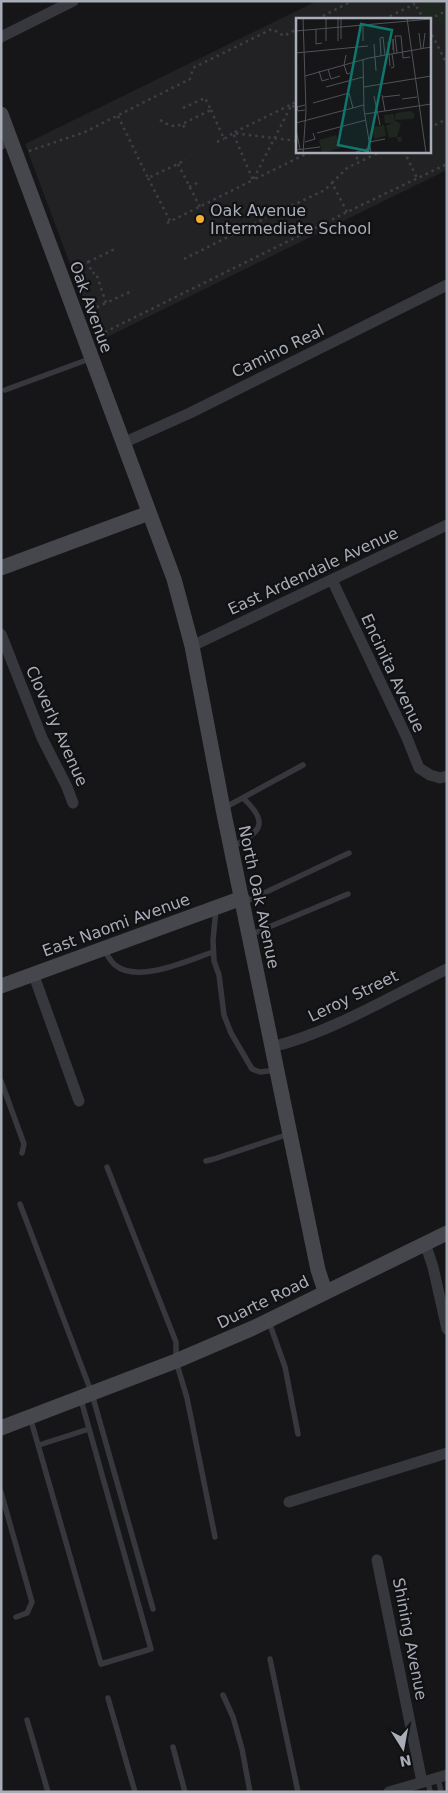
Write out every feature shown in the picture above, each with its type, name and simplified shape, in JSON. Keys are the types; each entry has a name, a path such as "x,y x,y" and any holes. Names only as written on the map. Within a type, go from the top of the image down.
{"street":[{"path":"1,37 73,1"},
{"name":"Oak Avenue","path":"1,114 6,142 16,155 149,512"},
{"name":"Camino Real","path":"123,443 190,413 447,285"},
{"path":"1,568 149,512"},
{"name":"North Oak Avenue","path":"149,512 174,579 192,646 272,1047 318,1270 325,1291"},
{"name":"East Ardendale Avenue","path":"192,646 447,525"},
{"name":"Encinita Avenue","path":"332,580 407,738 419,768 430,775 440,778 447,776"},
{"name":"Cloverly Avenue","path":"1,634 42,738 73,803"},
{"name":"East Naomi Avenue","path":"1,986 216,907 243,900"},
{"name":"Leroy Street","path":"272,1047 292,1042 324,1029 447,969"},
{"path":"33,973 80,1101"},
{"name":"Duarte Road","path":"1,1428 176,1361 269,1320 447,1233"},
{"path":"425,1243 433,1266 447,1328"},
{"path":"288,1502 447,1453"},
{"name":"Shining Avenue","path":"377,1560 433,1782"},
{"path":"389,1792 433,1782"}],"lane":[{"path":"5,390 92,358"},
{"path":"223,809 304,765"},
{"path":"232,847 253,835 259,826 257,813 242,798"},
{"path":"243,900 349,852"},
{"path":"250,935 348,894"},
{"path":"216,907 213,952 219,975 224,1015 231,1033 252,1070 260,1072 278,1070"},
{"path":"103,948 114,964 122,969 141,973 158,970 213,952"},
{"path":"1,1081 24,1144 22,1153"},
{"path":"206,1161 290,1133"},
{"path":"107,1167 176,1341 176,1361 187,1398 215,1537"},
{"path":"20,1204 86,1396 153,1608"},
{"path":"269,1320 285,1367 298,1434"},
{"path":"30,1417 101,1664 151,1648 89,1429 86,1396"},
{"path":"39,1445 89,1429"},
{"path":"1,1492 32,1602 27,1614 16,1617"},
{"path":"270,1659 298,1792"},
{"path":"223,1695 233,1717 250,1792"},
{"path":"108,1698 136,1792"},
{"path":"27,1720 48,1792"},
{"path":"173,1747 185,1792"},
{"path":"433,1782 441,1792"}],"path":[{"path":"319,18 352,1"},
{"path":"386,18 414,3 423,18"},
{"path":"430,19 447,11"},
{"path":"16,155 85,132 118,116 190,79 193,68 272,29 284,36 296,30"},
{"path":"430,31 447,64"},
{"path":"183,108 205,98 224,139"},
{"path":"217,142 296,102"},
{"path":"292,104 296,111"},
{"path":"253,180 292,104"},
{"path":"160,120 176,127 211,110"},
{"path":"118,116 170,221"},
{"path":"430,128 446,120"},
{"path":"182,124 185,128"},
{"path":"233,133 296,141"},
{"path":"233,133 253,180"},
{"path":"167,223 310,152"},
{"path":"354,152 359,163"},
{"path":"274,214 325,190 347,168 380,152"},
{"path":"404,152 417,178"},
{"path":"148,178 186,160"},
{"path":"178,164 200,207"},
{"path":"99,335 447,164"},
{"path":"189,187 197,183"},
{"path":"332,183 347,212"},
{"path":"184,259 266,218"},
{"path":"75,267 115,249"},
{"path":"88,262 92,273 96,273 106,303"},
{"path":"91,310 132,291"}],"shaded area":[{"name":"Oak Avenue Intermediate School","path":"317,1 447,1 447,170 99,341 25,144"},
{"path":"416,1 447,1 447,36 437,17 430,20 430,18 424,18"}],"place":[{"name":"Oak Avenue Intermediate School","path":"200,219"}]}
